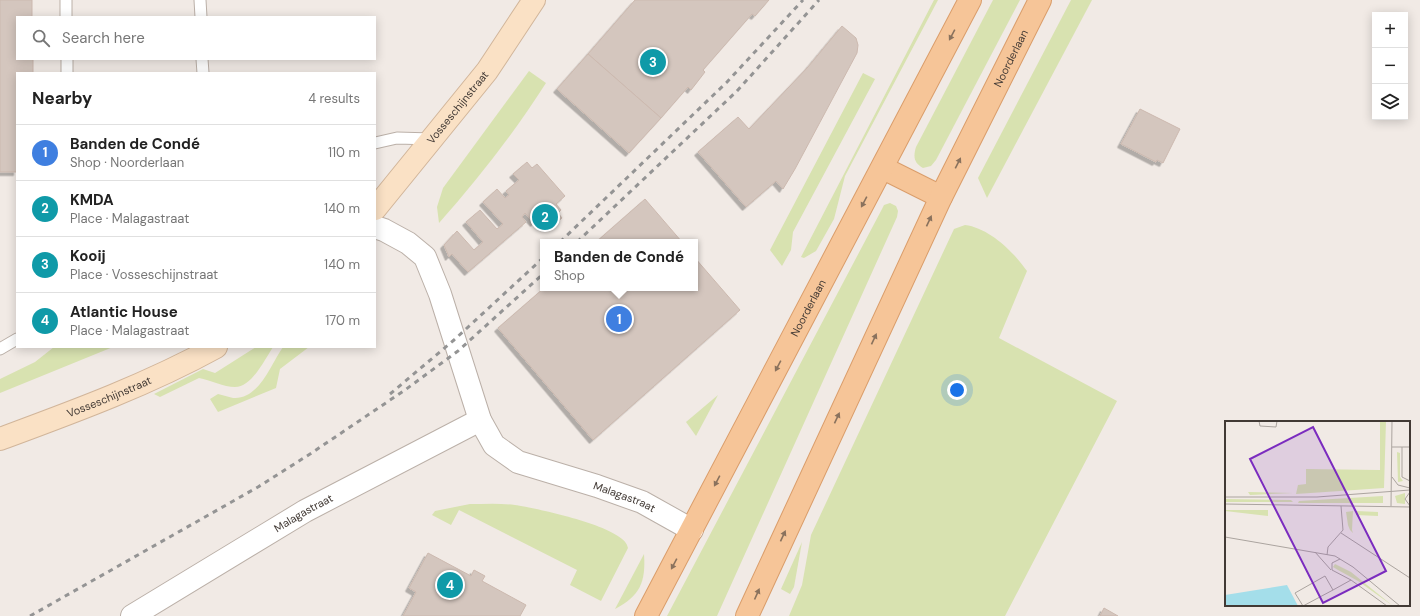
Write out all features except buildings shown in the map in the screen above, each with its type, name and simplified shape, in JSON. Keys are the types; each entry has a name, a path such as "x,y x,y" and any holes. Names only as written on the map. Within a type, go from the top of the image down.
{"main road":[{"name":"Noorderlaan","path":"646,616 883,168 970,0"},
{"name":"Noorderlaan","path":"747,616 857,374 941,197 1040,0"},
{"path":"883,168 941,197"}],"street":[{"name":"Vosseschijnstraat","path":"376,208 433,140 487,71 534,0"},
{"name":"Malagastraat","path":"376,227 408,243 425,257 440,294 480,420 494,445 518,462 597,486 642,502 692,530"},
{"name":"Vosseschijnstraat","path":"0,439 64,416 142,384 214,348"},
{"name":"Malagastraat","path":"132,616 305,511 480,420"}],"lane":[{"path":"66,0 66,16"},
{"path":"200,0 201,16"},
{"path":"67,60 67,72"},
{"path":"202,60 202,72"},
{"path":"376,143 397,138 433,140"},
{"path":"0,349 16,340"}],"green space":[{"path":"934,0 938,0 845,176 834,219 816,251 804,258 801,257"},
{"path":"993,0 1020,0 936,160 931,166 923,168 916,162 915,159 916,147"},
{"path":"1071,0 1092,0 987,198 978,178"},
{"path":"529,71 546,83 495,155 468,190 439,223 437,207 443,188"},
{"path":"863,73 875,79 793,232 791,250 782,266 770,250"},
{"path":"890,203 896,206 898,211 897,217 717,616 667,616 884,205"},
{"path":"965,225 983,231 1000,242 1008,248 1027,271 999,338 1117,401 1005,616 789,616 802,585 811,535 954,229"},
{"path":"53,348 111,348 0,393 0,379 35,362"},
{"path":"254,348 272,348 257,372 252,378 241,386 226,386 199,378 160,397 154,394 203,369 215,373"},
{"path":"282,348 308,348 280,369 276,388 218,412 210,399 218,394 233,398 242,397 257,387 269,371"},
{"path":"718,395 696,436 686,422"},
{"path":"470,504 515,505 559,514 597,526 613,533 624,540 628,548 601,601 570,585 577,570 459,510 451,525 432,515 435,511"},
{"path":"802,542 794,587 790,594 781,589"},
{"path":"644,554 644,573 640,587 630,599 615,609"}],"railway":[{"path":"563,239 727,82 803,0"},
{"path":"580,239 737,91 819,0"},
{"path":"390,394 454,340 540,261"},
{"path":"30,616 258,487 310,454 405,390 458,351 540,277"}],"place":[{"name":"Kooij","path":"653,62"},
{"name":"KMDA","path":"545,217"},
{"name":"Banden de Condé","path":"619,319"},
{"name":"Atlantic House","path":"450,585"}]}
